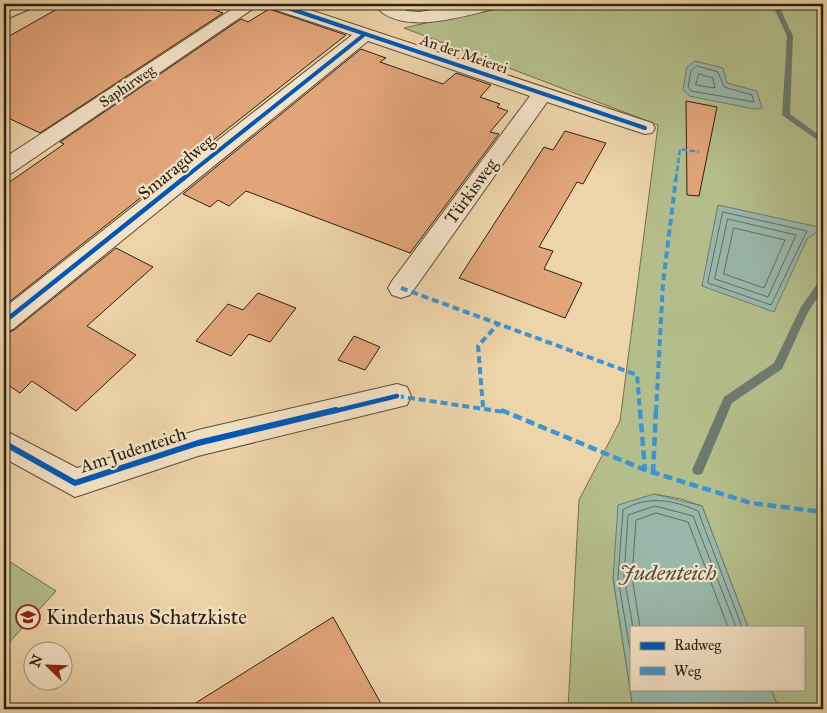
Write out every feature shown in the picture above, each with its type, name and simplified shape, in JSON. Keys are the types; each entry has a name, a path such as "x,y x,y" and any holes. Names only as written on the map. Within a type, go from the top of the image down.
{"street":[{"path":"4,16 26,4"},
{"name":"Saphirweg","path":"4,168 251,4"},
{"name":"An der Meierei","path":"276,4 645,128"},
{"path":"383,4 389,11 407,16 424,17 491,4"},
{"name":"Smaragdweg","path":"4,322 365,34"},
{"name":"Türkisweg","path":"401,288 542,94"},
{"name":"Am Judenteich","path":"4,443 75,483 198,444 397,396"}],"green space":[{"path":"509,4 823,4 823,709 779,709 771,690 804,690 804,626 748,626 702,506 681,499 654,494 613,578 633,709 568,709 579,500 620,421 658,125 404,28"},
{"path":"4,558 56,591 4,648"}],"water":[{"path":"695,61 723,68 727,83 757,91 762,108 754,109 689,96 683,89 687,67"},
{"path":"718,205 823,228 807,239 774,312 702,286"},
{"name":"Judenteich","path":"654,494 702,506 748,626 630,626 630,689 613,578 618,505"},
{"name":"Judenteich","path":"630,690 771,690 779,709 633,709"}],"building":[{"path":"66,4 196,4 223,13 40,133 4,116 4,39"},
{"path":"269,9 346,35 4,306 4,186 64,144 60,142 241,19 248,22"},
{"path":"361,49 386,58 380,62 443,84 456,73 491,85 480,97 500,104 497,107 508,111 490,132 499,134 410,253 246,191 229,206 218,200 210,207 183,194"},
{"path":"686,101 717,107 699,196 687,195"},
{"path":"565,131 606,143 583,184 577,182 539,247 553,251 544,269 582,283 565,318 459,278 544,147 553,150"},
{"path":"116,248 153,267 87,326 136,355 76,411 32,381 20,393 4,382 4,334 14,330"},
{"path":"258,293 296,308 270,342 249,334 231,356 196,341 228,304 243,310"},
{"path":"354,336 380,347 365,370 338,360"},
{"path":"333,617 384,709 186,709"}],"waterway":[{"path":"775,4 790,36 786,115 823,142"},
{"path":"698,470 728,400 778,366 804,310 823,282"}],"marked path":[{"path":"653,473 663,283 680,149 699,152"},
{"path":"401,288 637,375 645,470"},
{"path":"483,407 478,346 498,324"},
{"path":"397,396 498,409 645,470 751,503 823,512"}],"cycle path":[{"path":"276,4 645,128"},
{"path":"4,322 365,34"},
{"path":"4,443 75,483 198,443 397,396"}],"place":[{"name":"Kinderhaus Schatzkiste","path":"28,617"}]}
